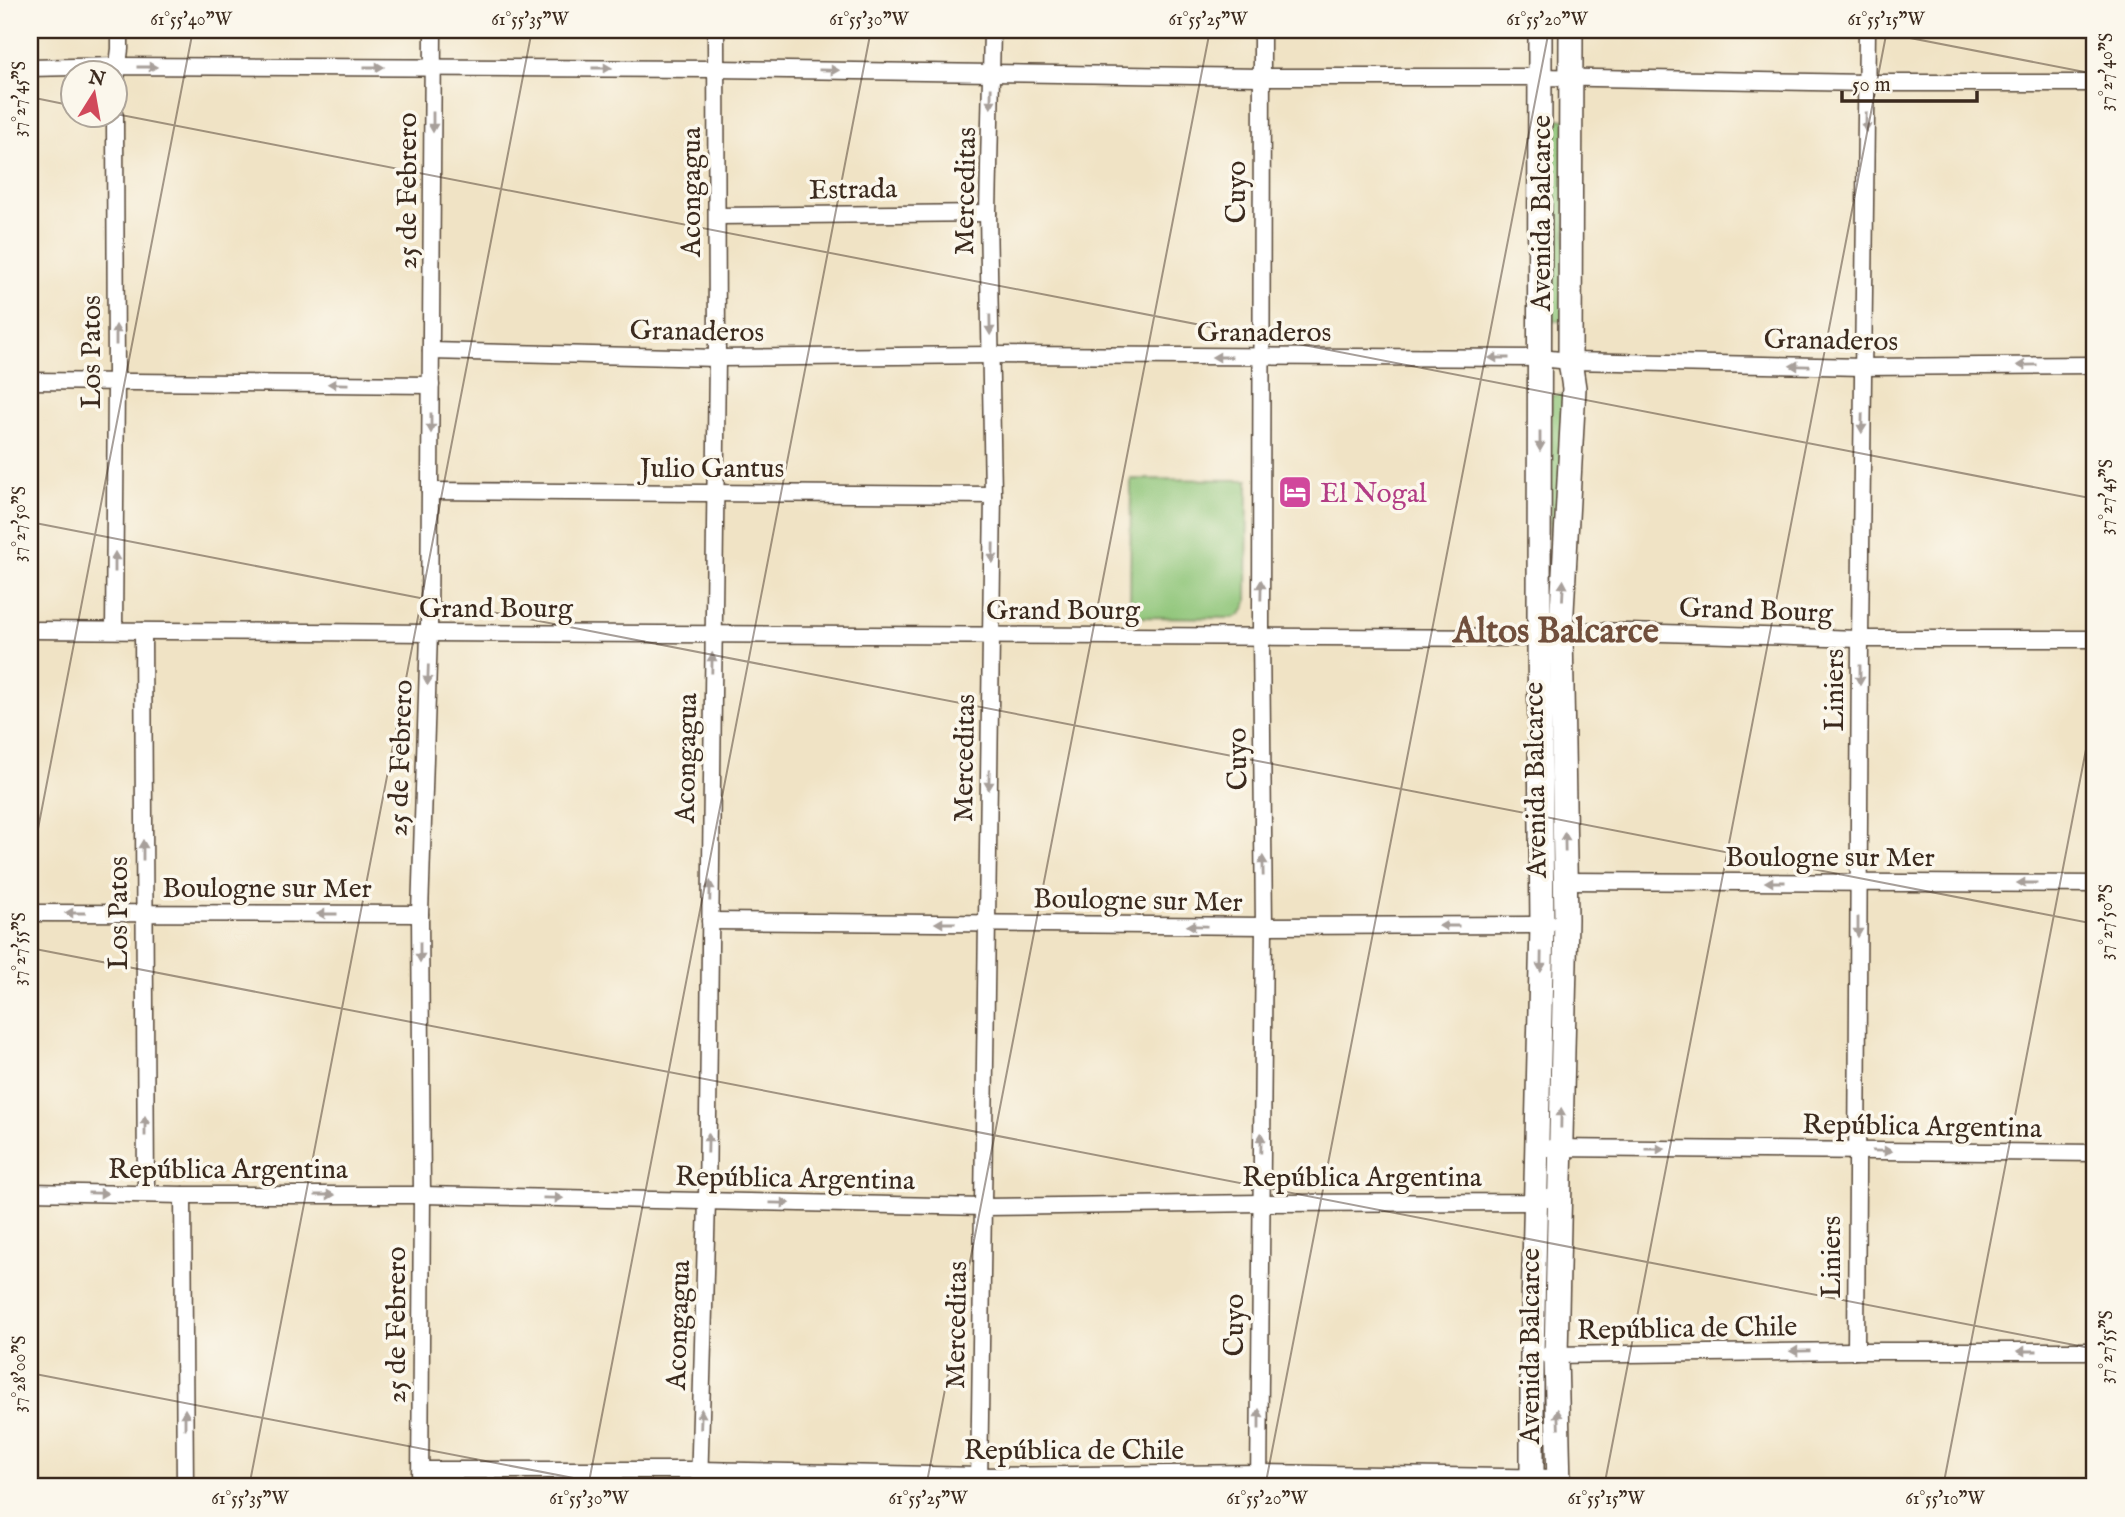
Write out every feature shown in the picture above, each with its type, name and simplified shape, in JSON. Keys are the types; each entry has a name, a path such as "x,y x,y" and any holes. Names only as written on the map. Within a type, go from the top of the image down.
{"main road":[{"name":"Avenida Balcarce","path":"1540,30 1539,638 1542,925 1549,1148 1559,1195 1556,1355 1559,1483"},
{"name":"Avenida Balcarce","path":"1532,1482 1536,1202 1549,1148 1566,919 1561,630 1574,388 1570,361 1571,30"}],"street":[{"path":"119,60 120,30"},
{"name":"25 de Febrero","path":"421,1487 420,914 429,634 433,30"},
{"name":"Acongagua","path":"699,1487 707,1201 717,358 716,30"},
{"name":"Merceditas","path":"979,1482 992,635 993,495 988,213 992,30"},
{"name":"Cuyo","path":"1259,1480 1264,926 1261,636 1262,30"},
{"name":"Liniers","path":"1856,1350 1867,30"},
{"path":"30,68 60,70"},
{"path":"130,73 433,68 715,69 1261,77 2095,83"},
{"name":"Los Patos","path":"114,631 115,130"},
{"name":"Estrada","path":"718,216 988,213"},
{"name":"Granaderos","path":"431,351 717,358 991,355 1540,358 1570,361 1863,367 2095,365"},
{"path":"30,382 431,385"},
{"name":"Julio Gantus","path":"430,491 993,495"},
{"name":"Grand Bourg","path":"30,630 1539,638 1561,630 1860,639 2095,639"},
{"name":"Los Patos","path":"143,631 146,1195"},
{"name":"Boulogne sur Mer","path":"1565,881 2095,884"},
{"name":"Boulogne sur Mer","path":"30,913 420,914"},
{"name":"Boulogne sur Mer","path":"710,921 1264,926 1542,925 1566,919"},
{"name":"República Argentina","path":"1549,1148 2095,1153"},
{"name":"República Argentina","path":"30,1192 146,1195 422,1195 984,1207 1536,1202 1559,1195"},
{"path":"183,1195 185,1487"},
{"name":"República de Chile","path":"1532,1353 2095,1351"},
{"name":"República de Chile","path":"421,1470 700,1470 979,1482 1259,1480 1559,1483"}],"green space":[{"path":"1552,119 1567,119 1565,321 1551,321"},
{"path":"1551,395 1565,395 1563,597 1549,597"},
{"path":"1131,479 1248,480 1247,602 1241,614 1233,618 1130,617"}],"place":[{"name":"El Nogal","path":"1295,492"}],"district":[{"name":"Altos Balcarce","path":"1556,630"}]}
